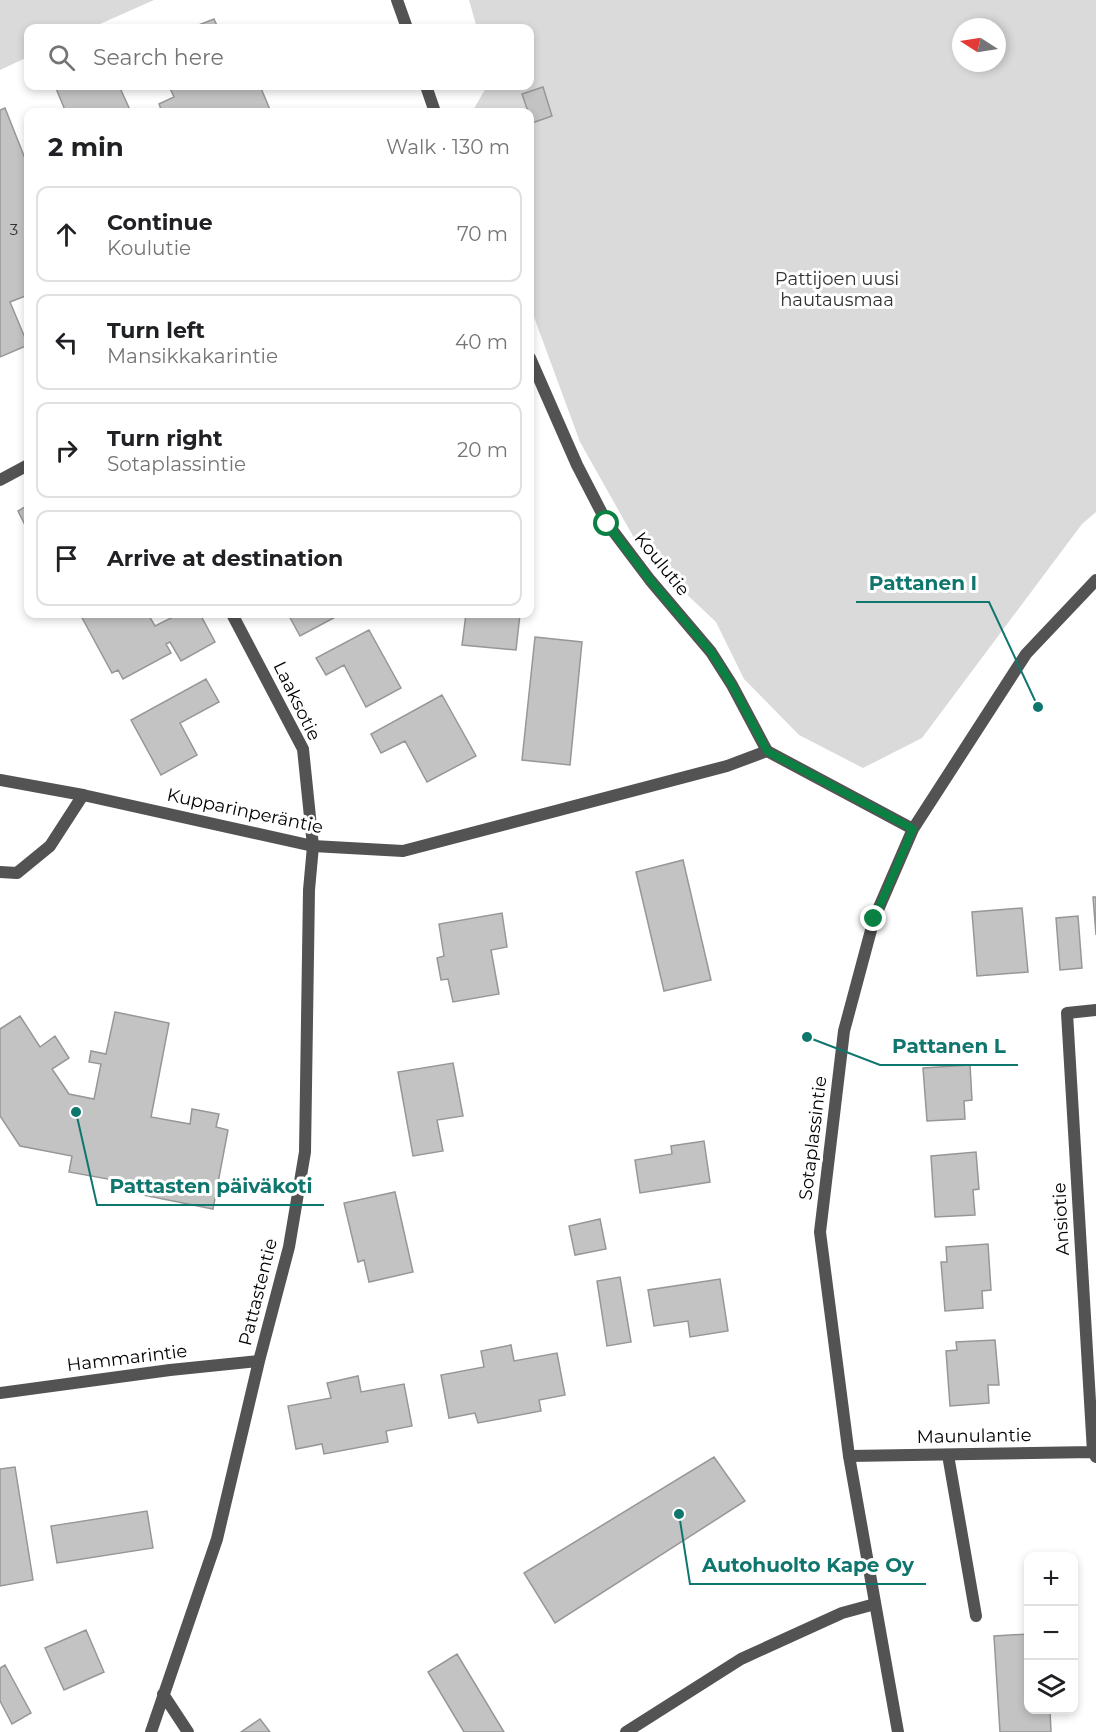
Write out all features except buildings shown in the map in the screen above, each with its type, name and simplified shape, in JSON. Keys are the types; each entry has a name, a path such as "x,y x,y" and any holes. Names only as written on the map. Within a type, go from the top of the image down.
{"street":[{"path":"396,0 405,24"},
{"path":"427,90 434,108"},
{"name":"Koulutie","path":"534,367 577,465 607,524 650,580 711,652 732,685 767,751"},
{"path":"0,480 24,467"},
{"name":"Sotaplassintie","path":"898,1732 849,1456 820,1232 844,1031 874,919 913,829 1026,654 1096,579"},
{"name":"Laaksotie","path":"234,618 303,749 313,846"},
{"path":"767,751 913,829"},
{"name":"Kupparinperäntie","path":"0,780 83,795 313,846 403,850 727,766 767,751"},
{"path":"0,872 17,873 50,846 83,795"},
{"name":"Pattastentie","path":"151,1732 217,1539 259,1361 289,1247 305,1152 309,890 313,846"},
{"name":"Ansiotie","path":"1095,1455 1067,1013 1096,1010"},
{"name":"Hammarintie","path":"0,1393 171,1370 259,1361"},
{"path":"948,1455 976,1616"},
{"name":"Maunulantie","path":"849,1456 1095,1455"},
{"path":"626,1732 741,1659 842,1613 875,1604"},
{"path":"163,1694 188,1732"}],"green space":[{"path":"0,0 154,0 100,24 24,24 24,59 0,70"},
{"name":"Pattijoen uusi hautausmaa","path":"469,0 1096,0 1096,512 1082,524 922,738 863,768 799,735 744,679 716,622 642,552 580,442 534,317 534,108 474,108 485,90 534,90 534,24 476,24"}],"place":[{"name":"Pattanen I","path":"1038,707"},
{"name":"Pattanen L","path":"807,1037"},
{"name":"Pattasten päiväkoti","path":"76,1112"},
{"name":"Autohuolto Kape Oy","path":"679,1514"}],"route":[{"path":"607,524 650,580 711,652 732,685 767,751 913,829 874,919"}]}
